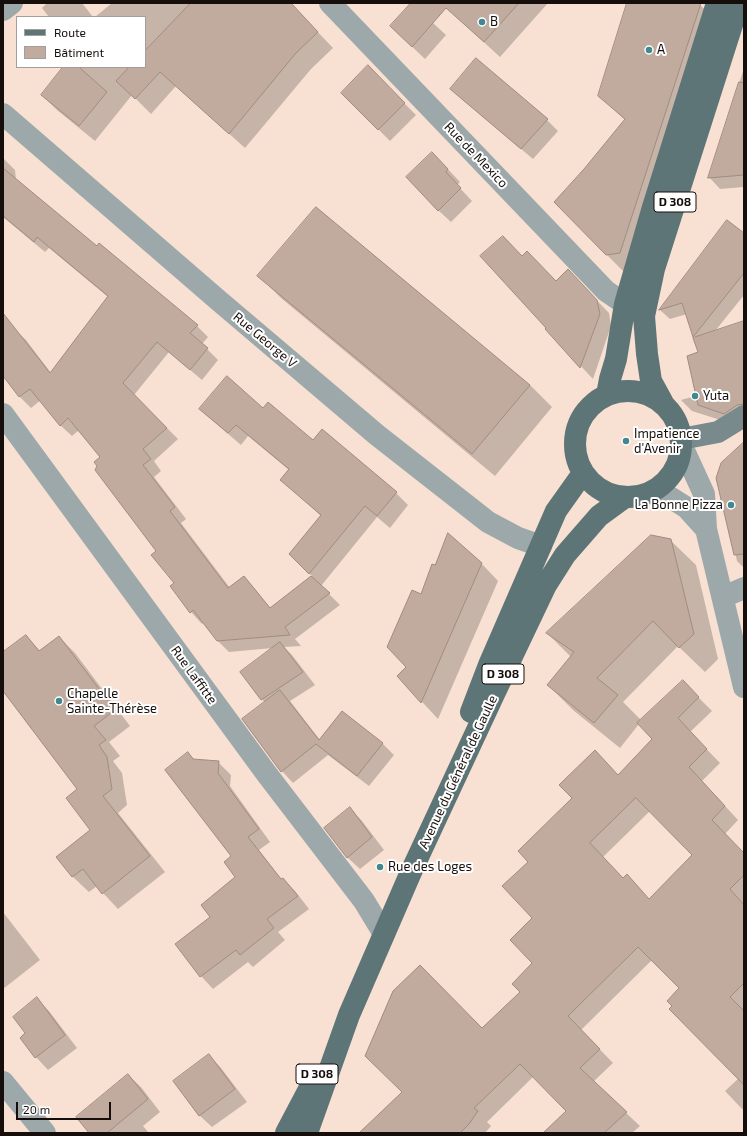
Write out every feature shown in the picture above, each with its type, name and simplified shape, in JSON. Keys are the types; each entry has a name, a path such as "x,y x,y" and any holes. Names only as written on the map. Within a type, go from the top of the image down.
{"main road":[{"name":"D 308","path":"607,395 616,359 625,304 652,207 717,3"},
{"name":"D 308","path":"663,403 652,381 647,354 644,316 654,269 739,3"},
{"path":"626,390 646,393 663,403 672,413 678,426 681,443 677,465 666,482 649,493 625,497 601,490 583,473 575,452 577,428 588,409 607,395 626,390"},
{"path":"681,443 718,432 744,416"},
{"name":"Avenue du Général de Gaulle","path":"411,872 489,665 556,511 583,473"},
{"name":"Avenue du Général de Gaulle","path":"307,1133 349,1015 411,872 546,585 565,555 599,516 625,497"},
{"name":"Avenue du Général de Gaulle","path":"286,1133 349,1015"}],"street":[{"path":"3,10 12,3"},
{"name":"Rue de Mexico","path":"330,3 606,291 625,304"},
{"name":"Rue George V","path":"3,114 206,290 377,435 488,522 518,538 541,546"},
{"name":"Rue Laffitte","path":"3,414 266,773 364,901 384,934"},
{"path":"681,443 704,494 706,529 744,687"},
{"path":"649,493 665,494 687,508 706,529"},
{"path":"723,597 744,588"},
{"path":"3,1082 45,1133"}],"building":[{"path":"191,3 291,3 318,32 296,53 229,134 160,72 135,99 116,81 128,68 146,68 146,50"},
{"path":"411,3 519,3 484,42 446,8 412,47 390,26"},
{"path":"627,3 701,3 620,253 606,255 554,202 584,169 625,119 598,96"},
{"path":"476,58 548,119 521,149 450,89"},
{"path":"368,65 405,103 378,130 341,93"},
{"path":"62,68 80,68 107,92 79,126 41,95"},
{"path":"739,82 744,83 744,175 708,178"},
{"path":"432,152 448,169 446,172 461,188 438,211 406,177"},
{"path":"3,168 97,246 99,243 198,325 190,333 208,348 190,370 157,342 123,383 167,428 143,449 151,459 143,465 175,507 170,511 228,588 244,576 270,608 311,576 330,593 285,627 290,635 217,641 193,610 190,613 170,586 174,583 151,555 156,551 95,470 97,466 94,462 100,457 68,418 60,426 30,389 19,397 3,376 3,313 50,373 108,296 37,237 34,242 3,216"},
{"path":"316,207 530,385 472,454 257,276"},
{"path":"727,220 744,233 744,273 693,337 682,303 659,310"},
{"path":"503,236 522,256 527,251 556,281 568,269 597,300 600,314 580,368 545,329 546,328 480,256"},
{"path":"744,321 744,404 737,405 724,414 698,405 687,356 698,352 693,338"},
{"path":"227,376 263,408 268,402 313,440 322,429 397,492 377,516 365,506 309,574 289,554 321,515 280,480 289,469 236,425 228,433 199,409"},
{"path":"744,442 744,554 734,555 716,478 721,463"},
{"path":"448,533 482,563 421,703 397,676 406,667 387,647 412,590 421,594 432,564 435,565"},
{"path":"651,535 671,539 694,634 679,648 653,621 597,678 618,695 594,723 547,685 574,652 546,633"},
{"name":"Chapelle Sainte-Thérèse","path":"26,635 39,651 59,636 115,710 94,726 106,740 99,745 107,757 112,789 103,796 150,856 102,894 83,869 72,877 56,857 90,830 66,798 77,789 3,691 3,652"},
{"path":"280,642 303,672 261,700 240,672"},
{"path":"683,680 699,697 678,718 707,749 689,767 725,806 712,820 744,853 744,875 730,889 744,905 744,983 730,997 744,1011 744,1085 669,1009 672,1006 667,1001 679,988 638,947 568,1016 600,1049 580,1068 627,1112 604,1133 543,1133 566,1111 520,1064 474,1108 478,1111 469,1124 460,1133 359,1133 402,1092 365,1056 393,991 420,965 482,1028 520,992 512,984 532,963 510,940 532,918 502,886 528,862 518,851 572,798 559,785 595,750 618,775 652,739 637,723","holes":["636,798 692,855 649,899 627,874 623,878 590,843"]},
{"path":"280,690 319,740 342,711 383,743 357,776 316,744 281,772 242,719"},
{"path":"188,752 193,759 219,761 218,773 259,829 248,837 281,879 283,878 298,896 267,919 274,928 240,955 236,950 200,977 175,944 210,917 201,905 235,877 224,862 231,856 165,770"},
{"path":"350,807 372,837 347,858 324,828"},
{"path":"37,997 65,1035 35,1058 20,1038 25,1033 13,1017"},
{"path":"209,1054 235,1089 199,1116 173,1081"},
{"path":"128,1074 148,1099 107,1133 89,1133 76,1117"}],"place":[{"name":"B","path":"482,22"},
{"name":"A","path":"649,50"},
{"name":"Yuta","path":"695,396"},
{"name":"Impatience d'Avenir","path":"626,441"},
{"name":"La Bonne Pizza","path":"731,505"},
{"name":"Chapelle Sainte-Thérèse","path":"59,701"},
{"name":"Rue des Loges","path":"380,867"}]}
